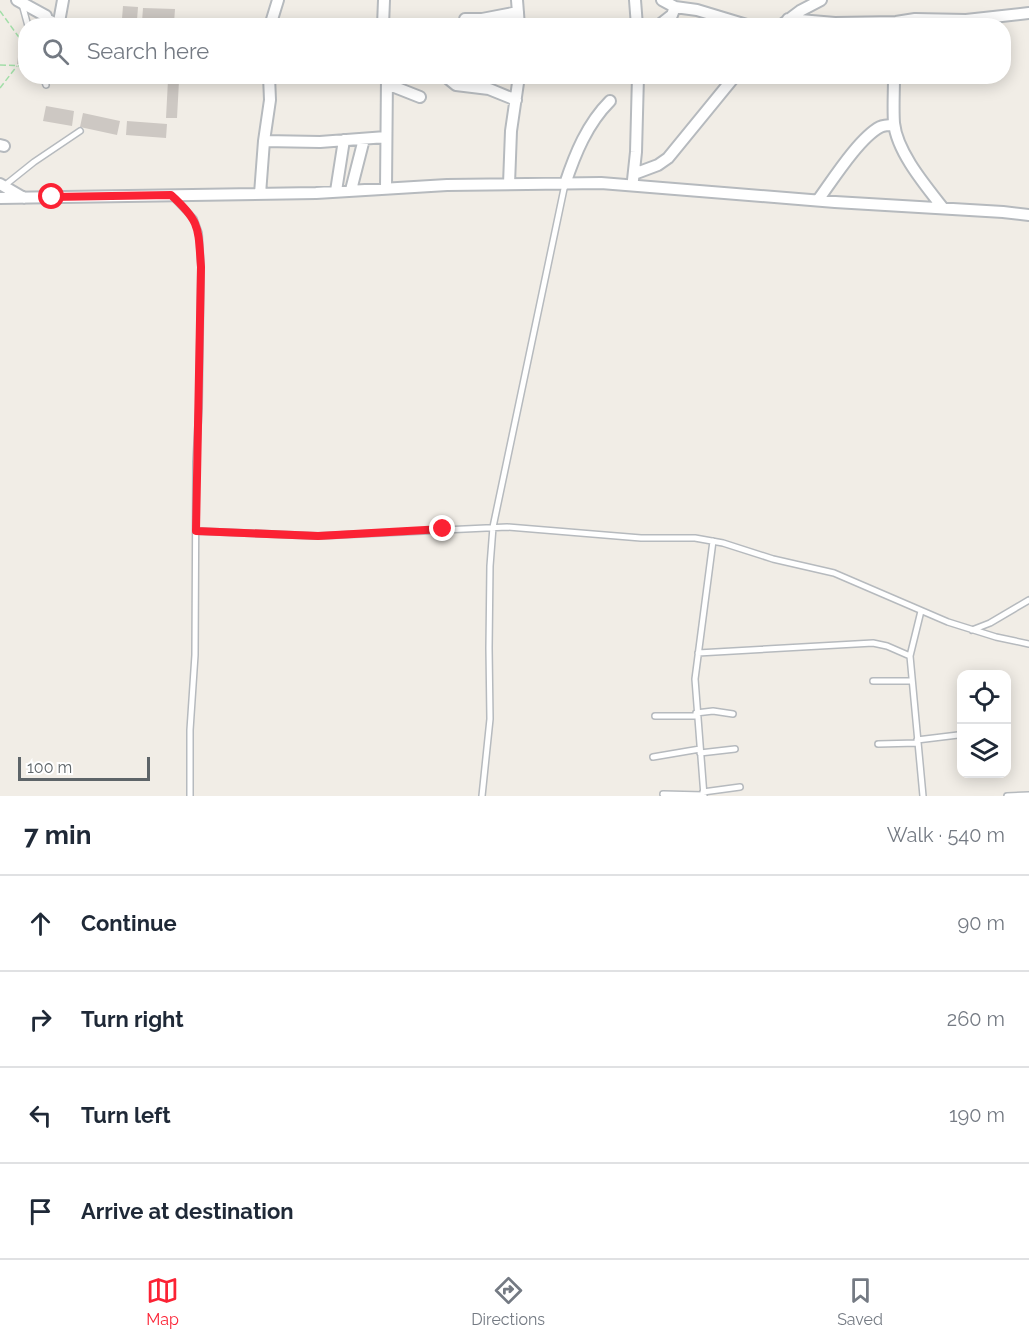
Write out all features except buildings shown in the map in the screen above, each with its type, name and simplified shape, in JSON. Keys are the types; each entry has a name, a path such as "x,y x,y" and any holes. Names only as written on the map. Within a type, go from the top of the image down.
{"street":[{"path":"63,0 63,18"},
{"path":"272,18 278,0"},
{"path":"383,18 384,0"},
{"path":"635,0 637,18"},
{"path":"662,0 675,7 697,10 724,18"},
{"path":"791,18 820,0"},
{"path":"19,1 46,16"},
{"path":"484,18 516,3 518,18"},
{"path":"668,18 675,7"},
{"path":"984,18 1029,13"},
{"path":"260,194 270,100 269,84"},
{"path":"386,188 386,137 391,84"},
{"path":"396,84 420,97"},
{"path":"455,84 464,87 479,87 516,100"},
{"path":"509,184 511,131 518,84"},
{"path":"632,186 638,84"},
{"path":"634,174 658,165 668,158 728,84"},
{"path":"894,84 894,125 899,142 909,161 943,208"},
{"path":"565,184 578,149 595,118 610,101"},
{"path":"818,200 870,134 881,126 894,125"},
{"path":"264,141 320,142 386,137"},
{"path":"351,190 364,138"},
{"path":"336,191 341,171 344,140"},
{"path":"0,198 260,194 509,184 601,183 1029,215"},
{"path":"2,185 24,198"}],"lane":[{"path":"19,1 25,18"},
{"path":"46,16 50,18"},
{"path":"2,185 80,131"},
{"path":"482,796 490,719 490,566 493,527 565,184"},
{"path":"171,195 194,219 199,233 201,318 190,796"},
{"path":"196,531 318,536 507,527 640,538 695,538 834,573 921,611 972,630 1029,644"},
{"path":"704,794 695,679 713,541"},
{"path":"972,630 990,623 1029,600"},
{"path":"921,611 910,656 923,796"},
{"path":"698,653 873,643 887,646 910,656"},
{"path":"873,681 911,681"},
{"path":"655,716 713,711 733,714"},
{"path":"878,744 917,742 957,735"},
{"path":"653,757 735,748"},
{"path":"663,794 704,794 740,787"},
{"path":"1006,796 1029,795"}],"path":[{"path":"0,11 18,36"},
{"path":"0,65 16,66"},
{"path":"0,88 16,66"}],"route":[{"path":"52,197 171,195 185,207 194,219 199,233 201,267 196,531 318,536 443,529"}]}
